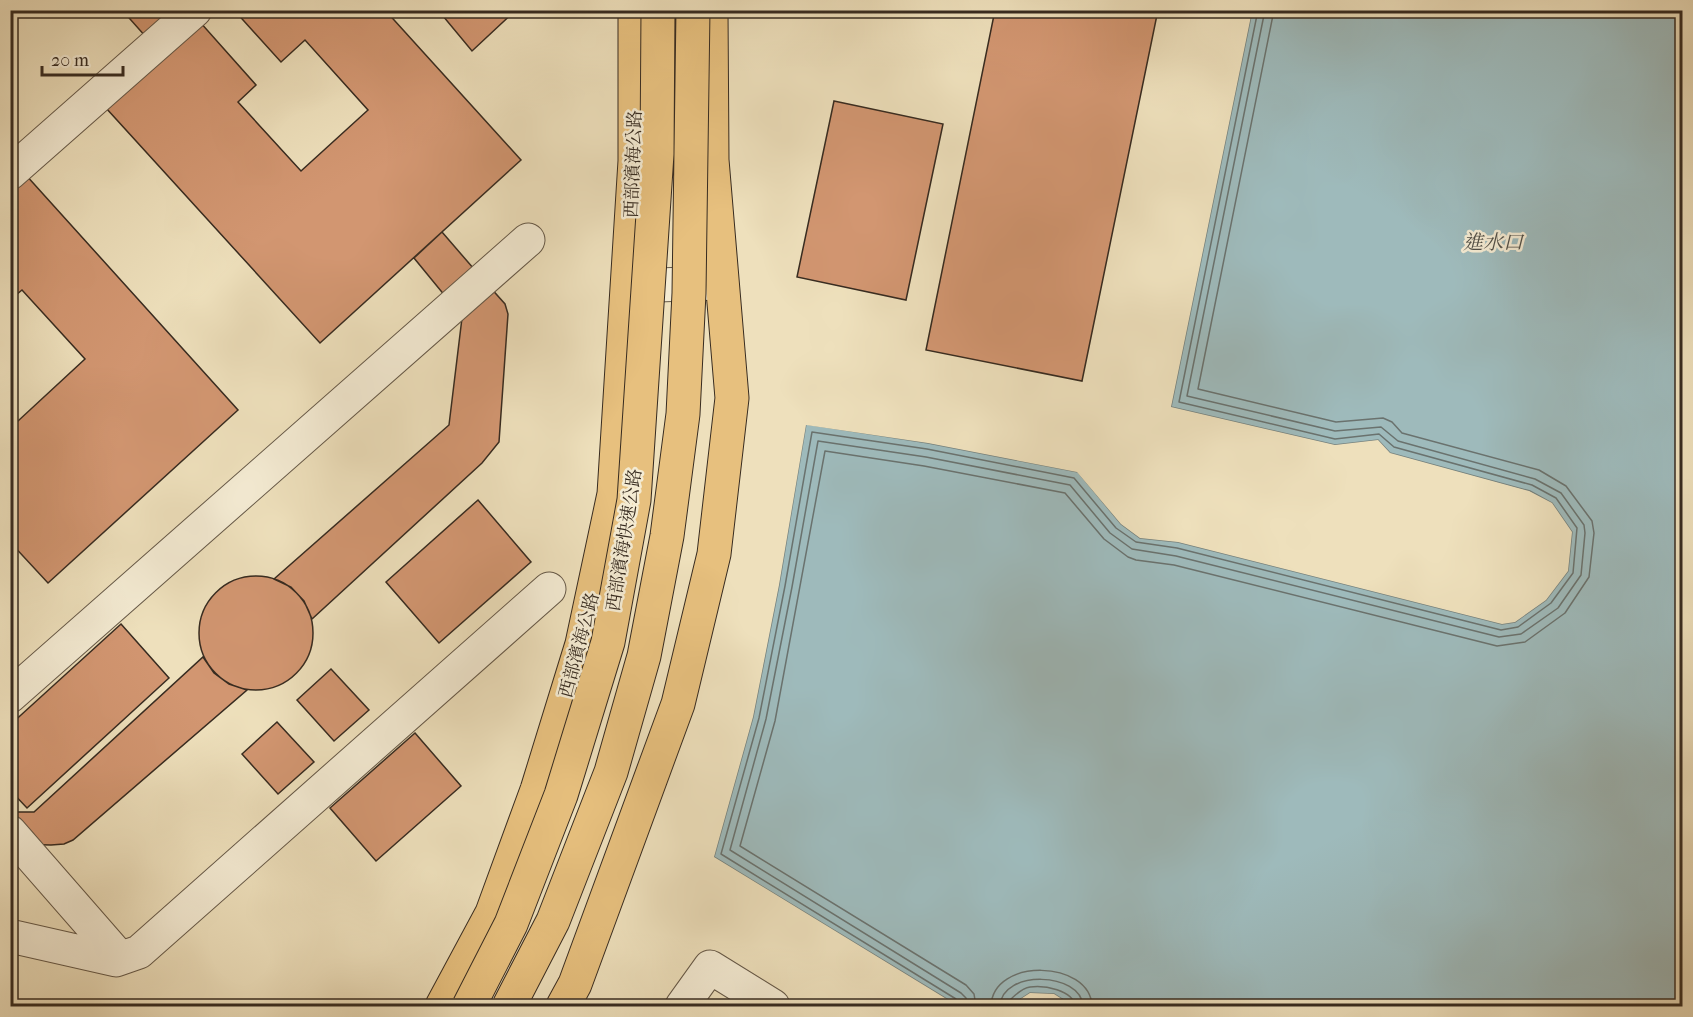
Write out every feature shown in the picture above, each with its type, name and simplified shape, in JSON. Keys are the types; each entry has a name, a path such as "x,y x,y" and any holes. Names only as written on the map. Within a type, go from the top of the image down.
{"main road":[{"name":"西部濱海公路","path":"442,1006 492,913 537,790 582,644 614,494 635,161 636,10"},
{"name":"西部濱海快速公路","path":"469,1006 511,924 553,816 609,642 634,500 657,154 658,10"},
{"path":"509,1006 553,921 611,772 644,656 667,536 683,414 689,293 693,10"},
{"path":"563,1006 575,984 678,704 714,554 732,398 712,160 711,10"}],"street":[{"path":"10,173 195,10"},
{"path":"10,696 528,240"},
{"path":"628,286 722,282"},
{"path":"10,936 116,960 139,952 549,588"},
{"path":"10,832 120,958"},
{"path":"682,1006 710,966 773,1006"}],"water":[{"name":"進水口","path":"1252,11 1682,11 1682,1006 1073,1006 1054,994 1030,993 1010,1006 958,1006 714,857 753,717 779,585 806,424 928,443 1078,472 1121,524 1140,538 1178,542 1502,624 1515,622 1546,600 1568,571 1572,532 1552,503 1530,491 1390,453 1378,440 1335,445 1171,407"}],"pier":[{"path":"1249,10 1252,11 1171,407 1335,445 1378,440 1390,453 1529,491 1552,503 1572,532 1568,571 1546,600 1515,622 1502,624 1178,542 1140,538 1121,524 1077,472 928,443 806,425 779,585 753,717 714,857 958,1006 952,1006 711,858 750,716 804,422 929,440 1078,470 1123,522 1141,535 1179,540 1502,621 1514,619 1544,598 1565,570 1569,532 1550,505 1528,494 1389,455 1377,443 1334,448 1168,408"},
{"path":"1030,993 1054,994 1073,1006 1068,1006 1053,997 1031,996 1015,1006 1010,1006"}],"building":[{"path":"122,10 175,10 146,37"},
{"path":"234,10 385,10 521,160 320,343 106,108 200,22 256,85 238,102 301,171 368,110 305,40 281,62"},
{"path":"438,10 516,10 472,51"},
{"path":"995,10 1158,10 1082,381 926,350"},
{"path":"834,101 943,124 906,300 797,277"},
{"path":"25,174 238,410 48,583 10,542 10,412 18,421 85,359 22,290 10,300 10,187"},
{"path":"442,232 480,276 450,302 414,258"},
{"path":"480,276 505,304 508,314 499,442 482,463 312,619 304,601 291,587 274,579 449,425 462,318"},
{"path":"478,500 531,562 439,643 386,582"},
{"path":"256,576 278,580 288,585 304,601 309,611 313,633 309,655 304,665 288,681 278,686 256,690 234,686 224,681 208,665 203,655 199,633 203,611 208,601 224,585 234,580"},
{"path":"121,624 169,678 27,808 10,790 10,725"},
{"path":"203,657 214,673 229,684 247,690 73,840 64,844 51,845 10,844 10,812 34,812"},
{"path":"331,669 369,710 334,741 297,700"},
{"path":"277,722 314,762 278,794 242,754"},
{"path":"415,733 461,786 376,861 330,808"}]}
